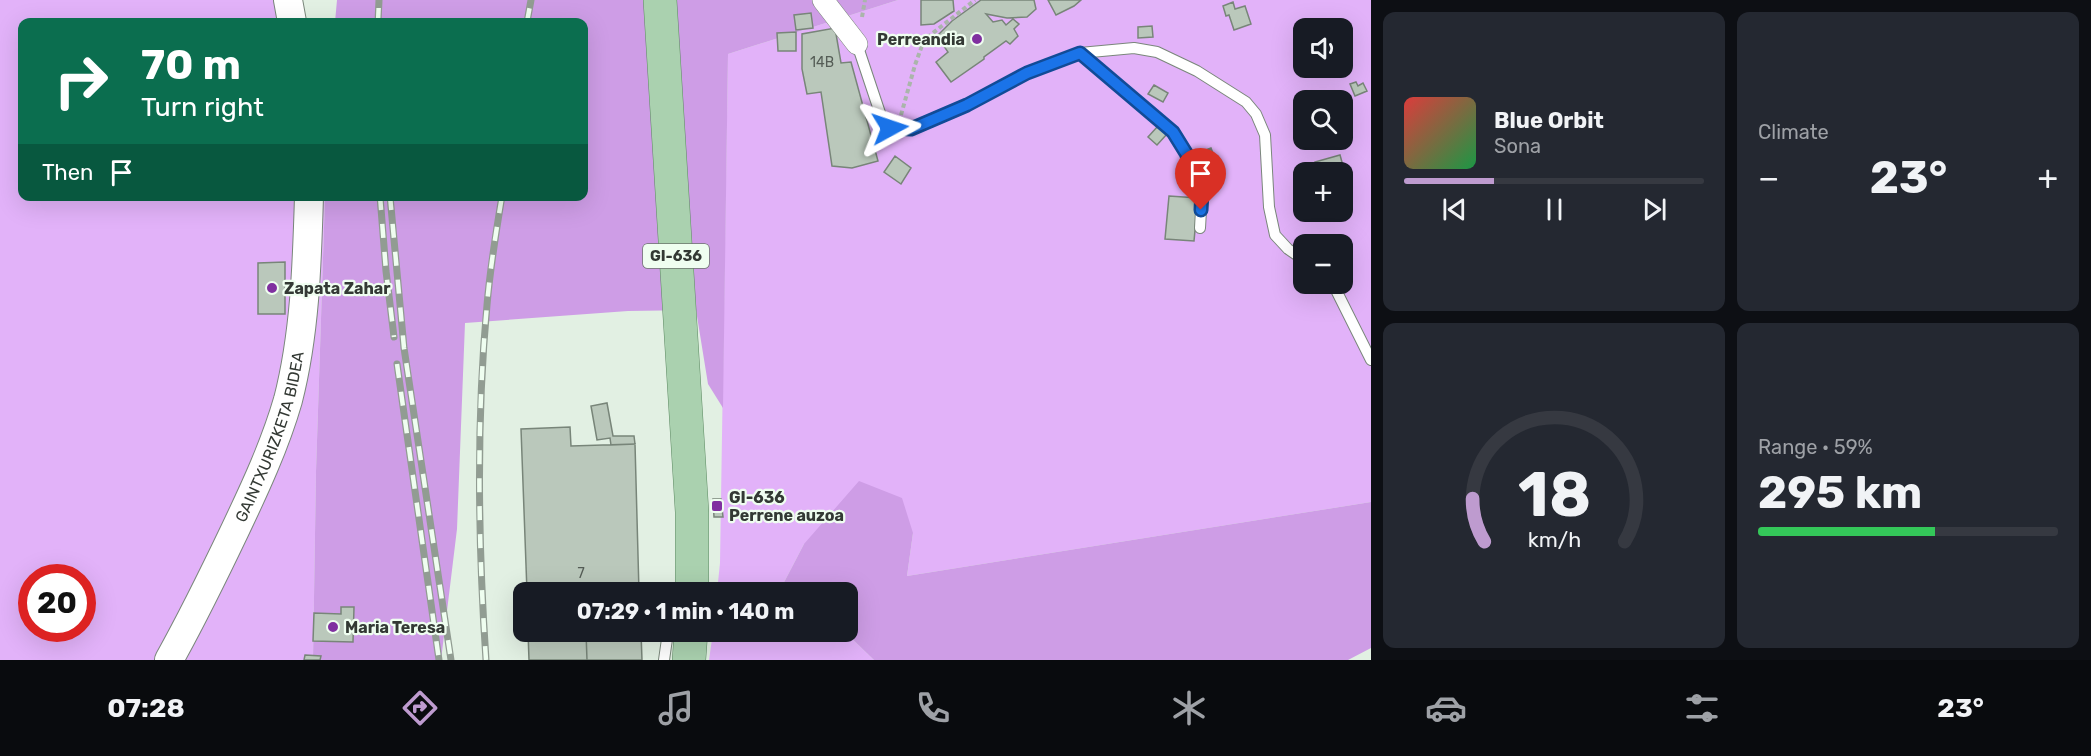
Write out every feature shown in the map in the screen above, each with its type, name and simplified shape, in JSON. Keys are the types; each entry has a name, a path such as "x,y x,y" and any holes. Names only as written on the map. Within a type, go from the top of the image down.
{"main road":[{"path":"288,0 291,18"},
{"name":"GI-636","path":"660,0 692,512 686,581"},
{"name":"GAINTXURIZKETA BIDEA","path":"169,660 195,614 258,480 288,400 306,287 309,201"},
{"path":"689,660 690,642"}],"street":[{"path":"823,0 857,44"}],"lane":[{"path":"857,44 882,119 890,128 898,129 911,129 967,105 1027,73 1080,53 1134,48 1157,52 1197,71 1246,102 1256,114 1265,135 1269,207 1275,235 1293,252"},
{"path":"1080,53 1173,132 1186,153 1202,192 1200,228"},
{"path":"1338,294 1371,360"},
{"path":"664,660 667,642"}],"path":[{"path":"898,129 924,40 975,0"}],"shaded area":[{"path":"0,0 277,0 279,18 18,18 18,201 325,201 316,471 313,660 0,660"},
{"path":"337,0 898,0 728,54 723,408 708,384 696,310 628,311 465,323 457,529 441,660 313,660 316,471 325,201 588,201 588,18 335,18"},
{"path":"898,0 1371,0 1371,502 907,576 913,533 804,544 784,582 718,582 728,54"},
{"path":"859,481 902,498 913,533 907,576 1371,502 1371,648 1348,660 874,660 855,642 858,642 858,582 784,582 804,544"},
{"path":"712,642 855,642 874,660 709,660"}],"building":[{"path":"921,0 953,0 954,11 934,24 921,25"},
{"name":"Perreandia","path":"981,0 1034,0 1036,9 1027,17 1007,18 986,14 993,22 1002,20 1006,25 1013,19 1019,24 1014,29 1018,36 1010,44 1006,41 951,82 936,62 948,52 937,36 952,21"},
{"path":"1048,0 1081,0 1056,15"},
{"path":"1233,2 1235,9 1245,6 1251,24 1234,30 1223,6"},
{"path":"811,13 813,28 796,30 794,15"},
{"path":"1152,26 1153,37 1138,38 1138,27"},
{"path":"835,28 841,63 851,62 878,161 852,168 832,166 821,92 807,94 802,69 802,34"},
{"path":"796,32 796,51 778,51 777,33"},
{"path":"1356,82 1358,86 1363,83 1367,91 1355,96 1350,84"},
{"path":"1154,85 1168,93 1163,102 1148,94"},
{"path":"1158,126 1167,134 1157,145 1148,137"},
{"path":"1211,148 1222,178 1206,183 1195,154"},
{"path":"1340,155 1342,162 1315,162"},
{"path":"895,156 911,168 901,184 884,172"},
{"path":"1169,196 1198,198 1194,241 1165,239"},
{"name":"Zapata Zahar","path":"285,262 285,314 258,314 258,263"},
{"path":"607,403 613,436 634,436 635,444 611,445 610,438 597,440 591,406"},
{"path":"570,427 571,446 635,444 639,582 527,582 521,429"},
{"path":"713,499 721,499 723,517 714,517"},
{"name":"Maria Teresa","path":"341,607 354,607 353,642 313,641 314,613 341,614"},
{"path":"528,642 641,642 642,660 529,660"},
{"path":"528,642 586,642 587,660 529,660"},
{"path":"305,655 321,656 320,660 304,660"}],"railway":[{"path":"378,18 379,0"},
{"path":"528,18 531,0"},
{"path":"380,201 394,337"},
{"path":"390,201 404,348 451,660"},
{"path":"486,660 480,527 481,394 488,291 501,201"},
{"path":"397,364 439,660"}],"place":[{"name":"Perreandia","path":"977,39"},
{"name":"Zapata Zahar","path":"272,288"},
{"name":"GI-636 Perrene auzoa","path":"717,506"},
{"name":"Maria Teresa","path":"333,627"}],"route":[{"path":"890,128 911,129 967,105 1027,73 1080,53 1173,132 1186,153 1202,192 1201,210"}]}
